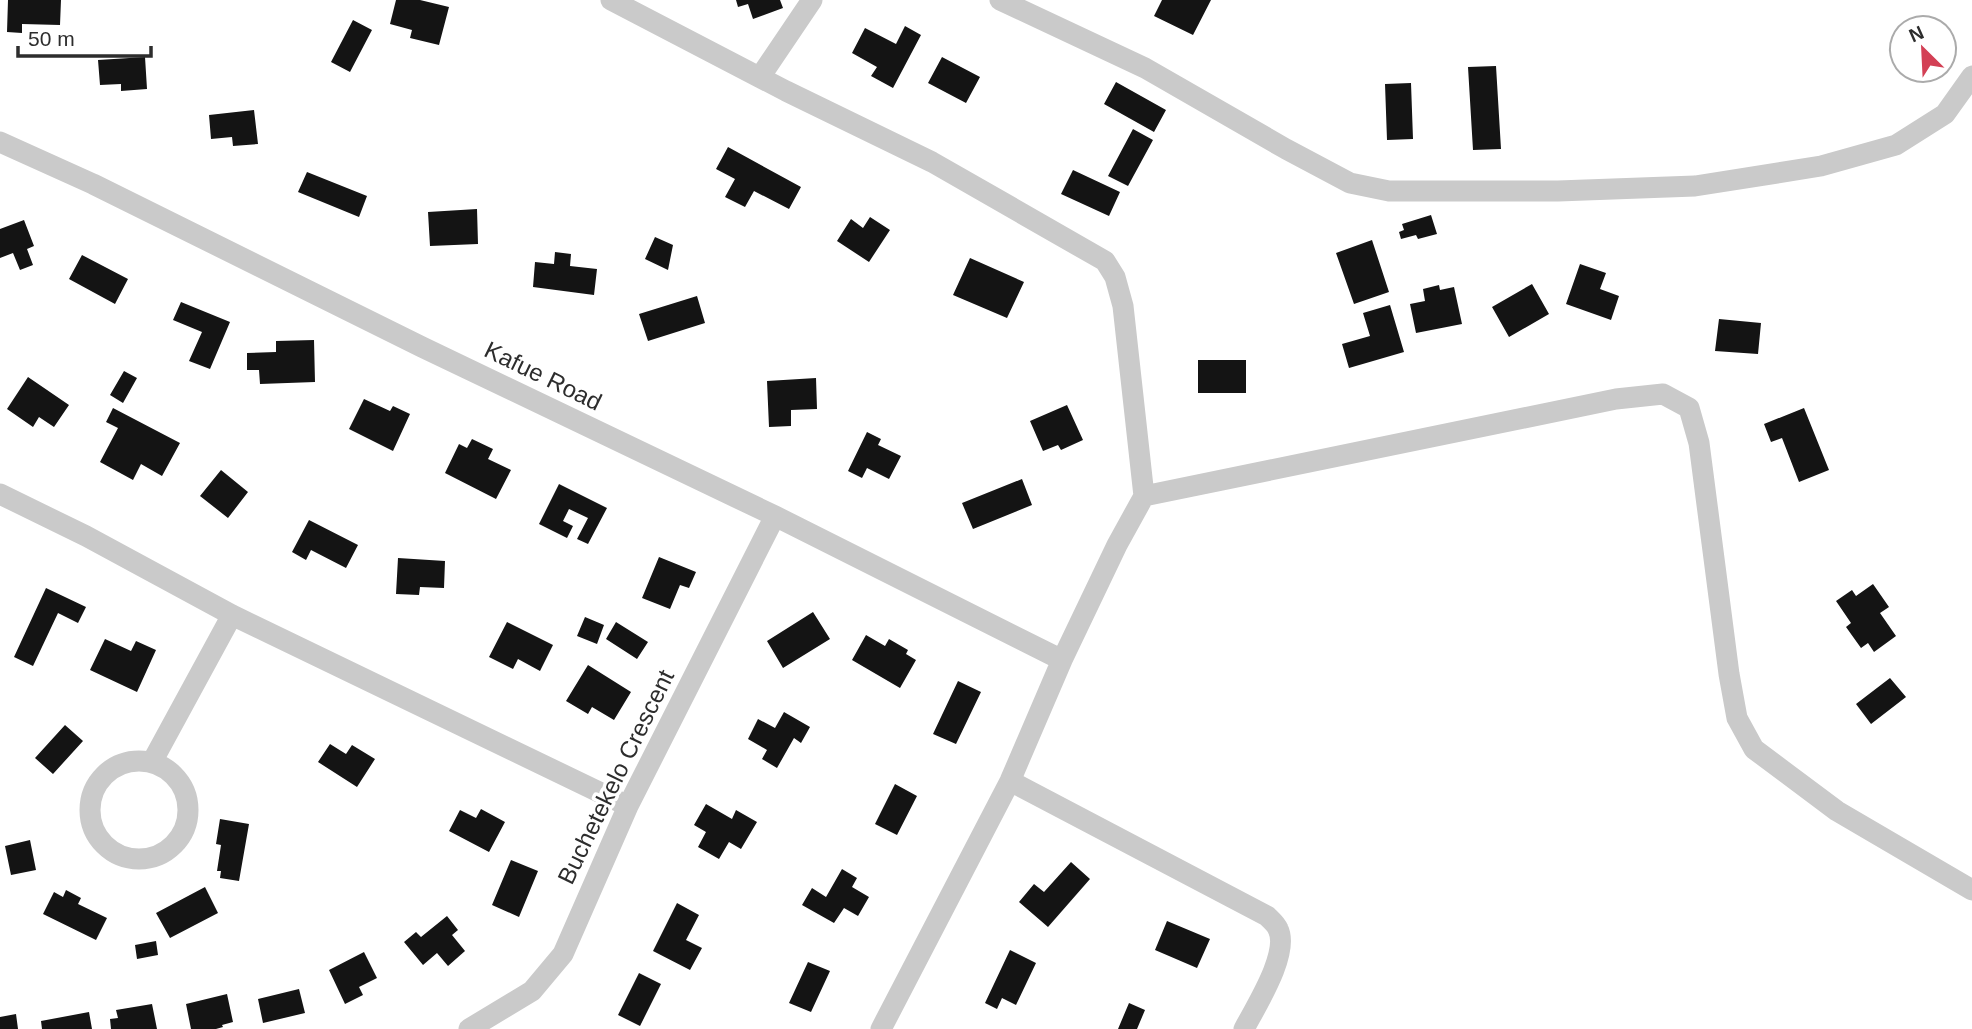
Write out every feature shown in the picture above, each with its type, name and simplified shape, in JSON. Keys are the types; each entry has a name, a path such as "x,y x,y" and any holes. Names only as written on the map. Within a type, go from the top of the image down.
{"street":[{"path":"611,0 760,78 932,162 1105,261 1115,277 1123,306 1144,496 1117,545 1062,660 1010,781 881,1029"},
{"path":"760,78 812,0"},
{"path":"1000,0 1145,68 1350,183 1389,191 1558,191 1695,186 1821,166 1896,145 1945,114 1972,76"},
{"name":"Kafue Road","path":"0,142 93,184 422,347 775,516 1062,660"},
{"path":"1144,496 1616,399 1663,394 1689,408 1699,443 1729,674 1737,718 1754,750 1837,811 1972,890"},
{"path":"0,494 86,536 232,615 628,806"},
{"name":"Buchetekelo Crescent","path":"469,1029 532,990 563,954 628,806 775,516"},
{"path":"152,762 232,615"},
{"path":"130,761 152,762 172,773 185,790 188,812 182,833 168,850 147,858 125,857 106,846 93,829 89,807 95,786 110,769 130,761"},
{"path":"1010,781 1267,916 1278,929 1281,944 1278,961 1244,1029"}],"building":[{"path":"8,0 61,0 60,25 22,24 22,33 7,32"},
{"path":"396,0 420,0 449,7 439,45 410,38 412,30 390,24"},
{"path":"736,0 780,0 783,8 753,19 748,4 738,7"},
{"path":"1162,0 1211,0 1193,35 1154,16"},
{"path":"353,20 372,30 350,72 331,62"},
{"path":"905,26 921,35 893,88 871,76 877,67 852,53 865,28 896,44"},
{"path":"145,57 147,89 121,91 121,84 100,85 98,60"},
{"path":"942,57 980,77 966,103 928,83"},
{"path":"1496,66 1501,149 1473,150 1468,67"},
{"path":"1116,82 1166,110 1154,132 1104,104"},
{"path":"1411,83 1413,139 1387,140 1385,84"},
{"path":"254,110 258,144 233,146 232,137 211,139 209,115"},
{"path":"1133,129 1153,140 1128,186 1108,176"},
{"path":"728,147 801,187 789,209 754,191 745,207 725,197 735,179 716,169"},
{"path":"1073,170 1120,192 1109,216 1061,194"},
{"path":"307,172 367,196 359,217 298,192"},
{"path":"477,209 478,244 430,246 428,212"},
{"path":"1431,215 1437,234 1418,239 1416,235 1401,239 1399,232 1404,230 1402,224"},
{"path":"870,217 890,230 869,262 837,241 851,219 863,228"},
{"path":"24,220 34,246 27,249 33,265 20,270 13,253 0,258 0,229"},
{"path":"655,237 673,245 668,270 645,259"},
{"path":"1372,240 1389,292 1354,304 1336,253"},
{"path":"555,252 571,254 570,266 597,269 594,295 533,287 535,262 554,264"},
{"path":"82,255 128,279 115,304 69,279"},
{"path":"970,258 1024,282 1007,318 953,295"},
{"path":"1580,264 1606,273 1600,289 1619,296 1611,320 1566,304"},
{"path":"1532,284 1549,314 1509,337 1492,307"},
{"path":"1439,285 1440,290 1454,287 1462,324 1416,333 1410,304 1425,301 1423,289"},
{"path":"697,296 705,323 648,341 639,314"},
{"path":"181,302 230,322 210,369 189,361 202,332 173,320"},
{"path":"1390,305 1404,352 1349,368 1342,344 1370,336 1363,313"},
{"path":"1719,319 1761,323 1758,354 1715,351"},
{"path":"314,340 315,382 260,384 259,370 247,370 247,353 276,352 276,341"},
{"path":"1198,360 1246,360 1246,393 1198,393"},
{"path":"124,371 137,378 123,403 110,395"},
{"path":"28,377 69,405 54,427 39,417 33,427 7,409"},
{"path":"816,378 817,409 791,410 791,426 769,427 767,381"},
{"path":"364,399 390,411 393,406 410,414 393,451 349,429"},
{"path":"1067,405 1083,440 1061,450 1058,445 1043,451 1030,421"},
{"path":"113,408 180,443 162,476 141,464 133,480 100,462 118,428 106,422"},
{"path":"1804,408 1829,470 1799,482 1782,438 1771,442 1764,424"},
{"path":"867,432 881,439 878,445 901,456 889,479 867,468 862,478 848,471"},
{"path":"472,439 493,449 488,459 511,470 496,499 445,473 459,444 467,448"},
{"path":"221,470 248,492 228,518 200,496"},
{"path":"1022,479 1032,505 973,529 962,503"},
{"path":"559,484 607,508 588,544 577,539 588,518 569,509 563,521 573,526 567,538 539,524"},
{"path":"309,520 358,545 346,568 311,550 306,560 292,552"},
{"path":"659,557 696,572 689,588 680,585 670,609 642,598"},
{"path":"398,558 445,561 444,588 420,587 419,595 396,594"},
{"path":"1873,584 1889,607 1880,613 1896,636 1874,652 1868,643 1861,648 1846,627 1851,623 1836,601 1852,590 1856,596"},
{"path":"46,588 86,607 78,623 58,613 33,666 14,657"},
{"path":"813,612 830,639 783,668 767,641"},
{"path":"585,617 604,625 597,644 577,636"},
{"path":"507,622 553,645 540,671 518,659 513,669 489,657"},
{"path":"616,622 648,642 637,659 606,639"},
{"path":"866,635 885,646 889,639 908,650 906,654 916,660 900,688 852,660"},
{"path":"105,639 131,651 136,641 156,650 137,692 90,670"},
{"path":"588,665 631,692 614,720 592,707 588,714 566,701"},
{"path":"1890,678 1906,697 1871,724 1856,704"},
{"path":"958,681 981,692 956,744 933,734"},
{"path":"784,712 810,727 801,743 794,738 777,768 762,759 767,750 748,739 758,719 775,728"},
{"path":"65,725 83,741 53,774 35,758"},
{"path":"330,744 346,754 352,745 375,759 357,787 318,762"},
{"path":"895,784 917,796 897,835 875,824"},
{"path":"706,804 732,819 736,810 757,822 741,849 729,842 719,859 698,847 706,832 694,825"},
{"path":"481,809 505,822 489,852 449,831 460,810 476,818"},
{"path":"220,819 249,824 239,881 220,878 221,871 217,871 221,845 216,844"},
{"path":"30,840 36,870 11,875 5,846"},
{"path":"511,860 538,871 519,917 492,905"},
{"path":"1071,862 1090,879 1048,927 1019,902 1034,884 1044,892"},
{"path":"842,869 857,878 852,887 869,897 858,916 844,908 834,923 802,905 812,888 826,897"},
{"path":"205,887 218,913 170,938 156,913"},
{"path":"66,890 81,898 78,904 107,918 96,940 43,914 54,892 63,897"},
{"path":"677,903 699,915 686,940 702,948 690,970 653,951"},
{"path":"447,916 458,930 452,935 465,951 448,966 437,953 423,965 404,942 416,932 421,937"},
{"path":"1167,921 1210,939 1197,968 1155,950"},
{"path":"156,941 158,955 137,959 135,945"},
{"path":"1010,950 1036,963 1016,1005 1002,998 997,1009 985,1003"},
{"path":"364,952 377,978 359,987 363,995 345,1004 329,970"},
{"path":"808,962 830,971 811,1012 789,1003"},
{"path":"639,973 661,984 640,1026 618,1015"},
{"path":"299,989 305,1013 263,1023 258,999"},
{"path":"227,994 233,1022 216,1029 191,1029 186,1004"},
{"path":"1129,1003 1145,1010 1137,1029 1118,1029"},
{"path":"152,1004 157,1029 111,1029 110,1019 118,1018 116,1010"},
{"path":"89,1012 92,1029 42,1029 41,1021"},
{"path":"16,1014 18,1029 0,1029 0,1017"}]}
